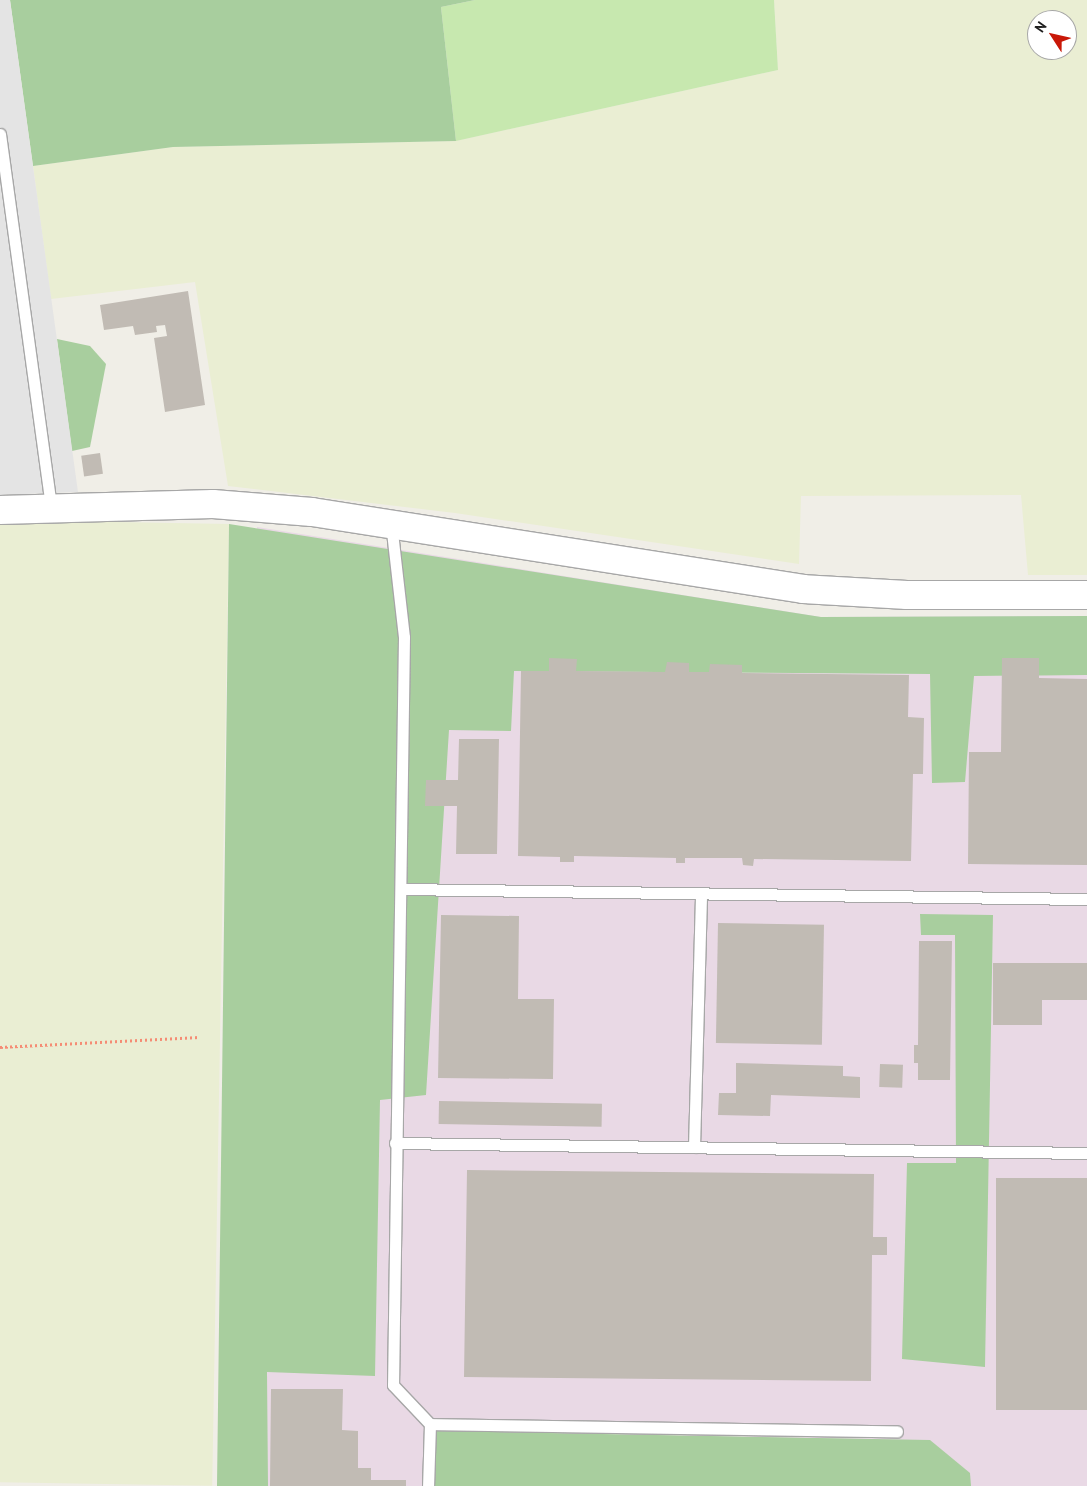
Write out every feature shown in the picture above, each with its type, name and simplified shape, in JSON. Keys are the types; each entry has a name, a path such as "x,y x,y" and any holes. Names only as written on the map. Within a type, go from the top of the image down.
{"street":[{"path":"0,510 213,504 391,523 803,588 907,595 1087,595"}],"lane":[{"path":"0,134 51,508"},
{"path":"391,523 404,637 395,1143 393,1385 430,1424 428,1486"},
{"path":"401,889 1087,899"},
{"path":"694,1147 701,893"},
{"path":"395,1143 1087,1153"},
{"path":"430,1424 897,1431"}],"path":[{"path":"0,1047 200,1037"}],"shaded area":[{"path":"0,0 10,0 78,492 0,495"},
{"path":"257,527 821,617 1087,616 1087,1486 249,1486"}],"green space":[{"path":"10,0 475,0 441,7 456,141 173,147 33,166"},
{"path":"475,0 774,0 778,70 456,141 441,7"},
{"path":"774,0 1087,0 1087,575 1028,575 1021,495 801,496 799,564 455,513 228,486 195,282 51,299 33,166 173,147 456,141 778,70"},
{"path":"57,339 90,346 106,364 90,447 72,451"},
{"path":"0,520 229,524 212,1486 0,1482"},
{"path":"229,524 821,617 1087,616 1087,675 974,676 965,782 932,783 930,674 514,671 511,731 449,730 426,1095 380,1100 375,1376 267,1372 268,1486 217,1486"},
{"path":"920,914 993,915 985,1367 902,1359 907,1163 956,1163 955,935 921,935"},
{"path":"435,1431 930,1440 970,1473 971,1486 435,1486"}],"building":[{"path":"188,291 205,405 165,412 154,338 167,336 165,325 156,326 157,332 135,335 133,326 104,330 100,305"},
{"path":"100,453 103,474 84,476 81,456"},
{"path":"549,658 577,659 576,671 665,672 667,662 689,663 689,672 709,672 710,664 742,665 742,673 909,675 908,717 924,718 923,774 913,774 911,861 754,859 753,866 743,865 742,858 685,858 685,863 676,863 676,858 574,856 574,862 560,862 560,857 518,856 521,671 549,671"},
{"path":"1002,658 1039,658 1039,678 1087,679 1087,865 968,864 969,752 1001,752"},
{"path":"459,739 499,739 497,854 456,854 457,806 425,806 426,780 458,780"},
{"path":"441,915 519,916 518,999 554,999 553,1079 438,1078"},
{"path":"718,923 824,925 822,1045 716,1043"},
{"path":"919,941 952,941 950,1080 918,1080 918,1063 914,1063 914,1045 918,1045"},
{"path":"993,963 1087,963 1087,1000 1042,1000 1042,1025 993,1025"},
{"path":"736,1063 843,1066 843,1076 860,1077 860,1098 771,1095 770,1116 718,1115 719,1093 736,1093"},
{"path":"880,1064 903,1065 902,1088 879,1087"},
{"path":"439,1101 602,1104 602,1127 439,1124"},
{"path":"467,1170 874,1174 873,1237 887,1237 887,1255 872,1255 871,1381 464,1377"},
{"path":"996,1178 1087,1178 1087,1410 996,1410"},
{"path":"271,1389 343,1389 342,1430 358,1431 358,1468 371,1468 371,1480 406,1480 406,1486 270,1486"}]}
